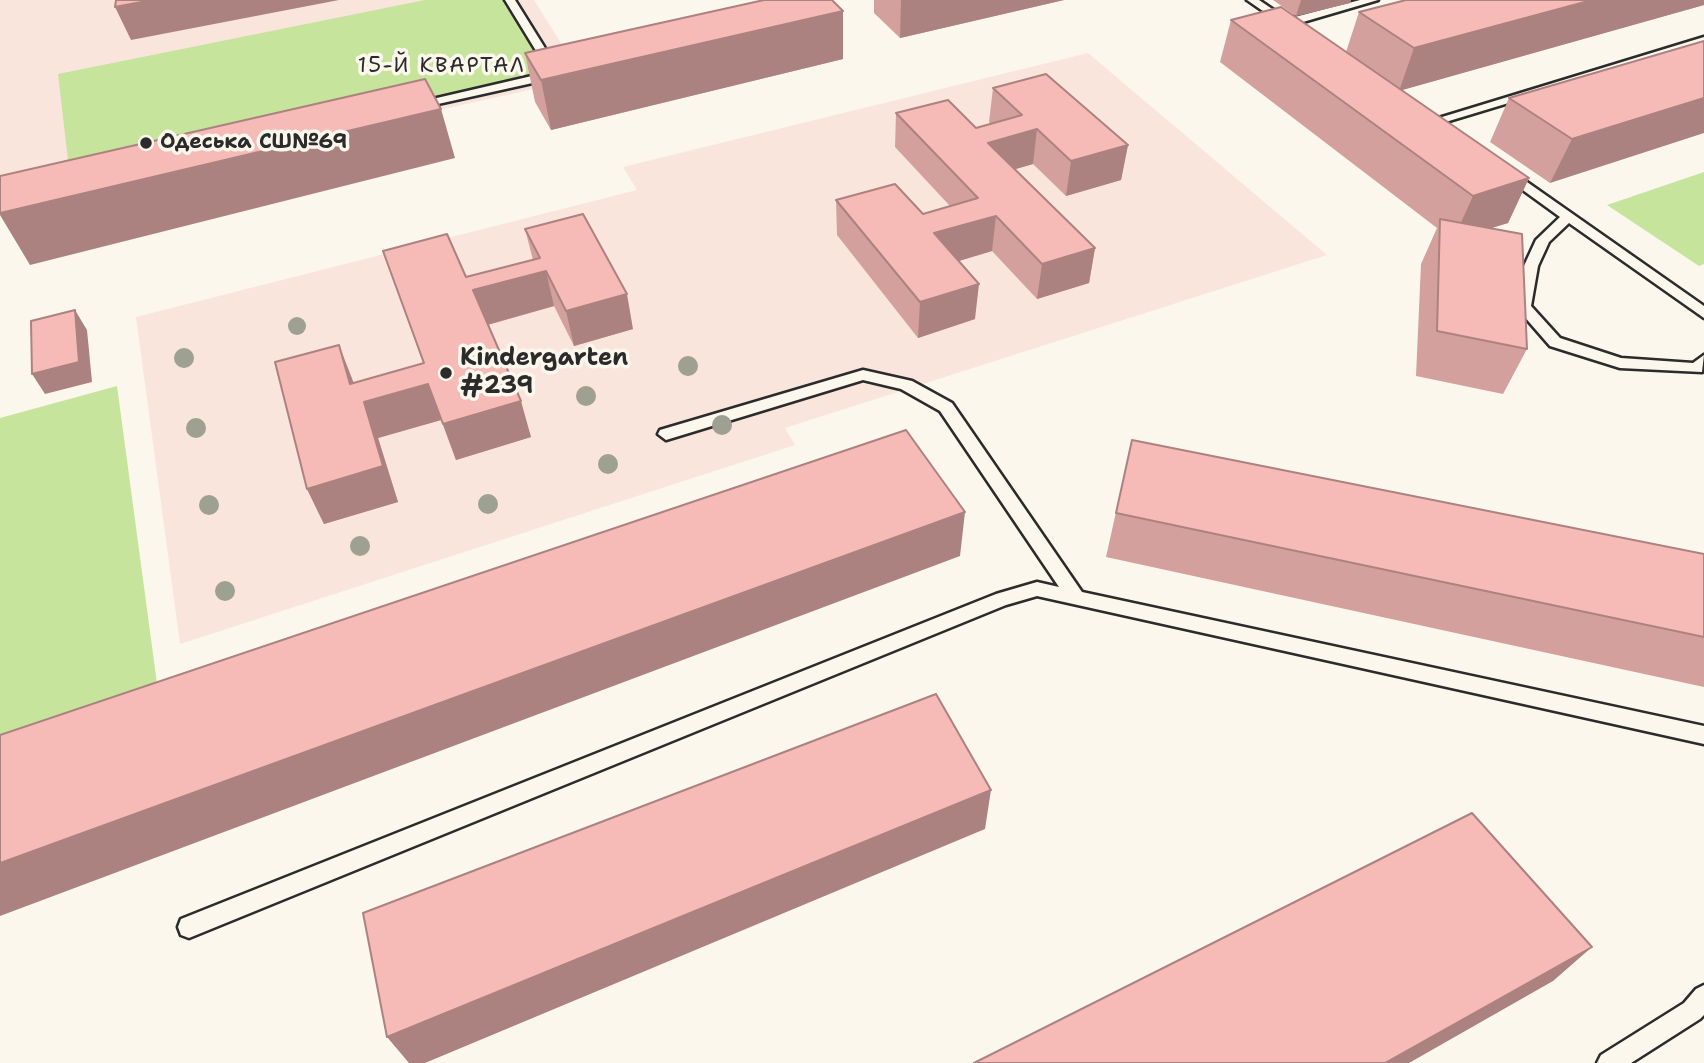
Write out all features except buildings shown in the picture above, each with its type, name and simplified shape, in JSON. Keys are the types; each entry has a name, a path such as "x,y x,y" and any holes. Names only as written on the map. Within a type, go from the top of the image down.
{"lane":[{"path":"510,0 555,74"},
{"path":"1252,0 1291,27 1373,0"},
{"path":"1435,121 1704,40"},
{"path":"407,109 569,71"},
{"path":"1491,161 1704,313"},
{"path":"1569,216 1543,240 1531,266 1524,307 1555,342 1620,363 1696,368 1704,360"},
{"path":"666,434 863,375 906,385 946,407 1076,597"},
{"path":"189,927 1002,599 1037,589 1704,735"},
{"path":"1609,1063 1692,1011 1704,997"}],"shaded area":[{"name":"Одеська СШ№69","path":"0,0 534,0 583,78 0,208"},
{"path":"1088,53 1327,255 785,428 795,445 180,644 136,317 637,190 623,167"}],"green space":[{"name":"Одеська СШ№69","path":"425,0 509,0 557,76 71,186 58,74"},
{"path":"1704,172 1704,264 1699,266 1607,205"},
{"path":"117,386 160,706 0,761 0,418"}],"place":[{"name":"Одеська СШ№69","path":"146,143"},
{"name":"Kindergarten #239","path":"446,373"}],"district":[{"name":"15-Й КВАРТАЛ","path":"442,67"}]}
